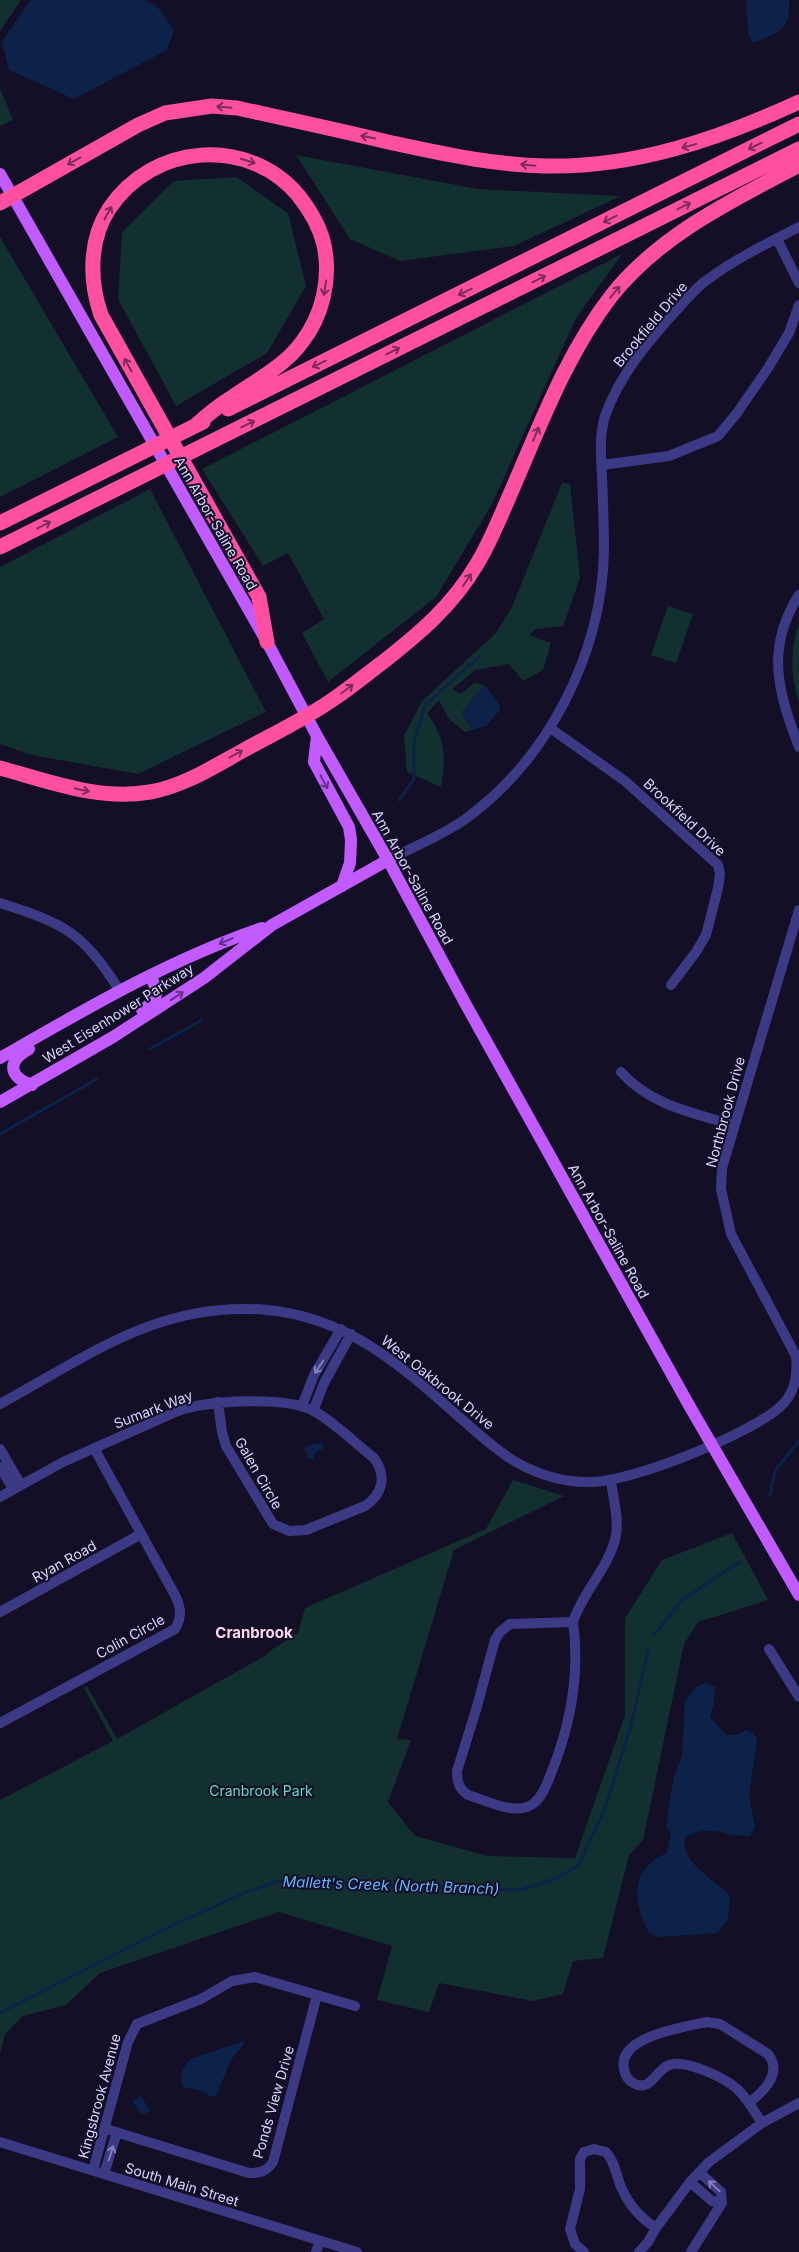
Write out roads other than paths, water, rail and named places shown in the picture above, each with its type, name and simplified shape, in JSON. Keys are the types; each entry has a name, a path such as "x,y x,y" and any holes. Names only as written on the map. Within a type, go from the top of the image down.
{"highway":[{"path":"6,200 138,125 165,113 189,108 212,106 237,108 464,158 545,166 628,159 666,152 731,132 799,102"},
{"path":"0,522 799,124"},
{"path":"0,547 799,148"},
{"path":"195,426 287,358 306,336 315,321 323,298 326,257 322,237 313,216 289,185 270,170 250,160 222,154 197,154 170,160 150,171 127,188 109,209 100,229 93,254 94,296 101,315 259,597 267,642"},
{"path":"0,768 80,789 107,794 151,792 192,778 306,716 335,698 422,632 458,593 488,544 560,380 581,341 613,294 640,265 687,226 799,165"}],"main road":[{"name":"Ann Arbor-Saline Road","path":"0,174 6,200 138,415 267,642 317,736 388,860 711,1444 799,1595"},
{"path":"317,736 314,762 349,827 351,840 350,863 342,886"},
{"name":"West Eisenhower Parkway","path":"0,1058 120,991 228,940 272,924 388,860"},
{"name":"West Eisenhower Parkway","path":"0,1102 113,1037 204,978 272,924"},
{"path":"58,1067 66,1056 152,1004 155,988 150,976"},
{"path":"32,1085 20,1080 14,1074 13,1065 17,1058 24,1052 91,1014 97,1004"}],"street":[{"name":"Brookfield Drive","path":"388,860 462,821 485,804 524,762 550,728 577,675 600,605 604,550 600,444 605,418 626,372 665,323 706,281 799,227"},
{"path":"777,239 799,283"},
{"path":"602,466 669,456 718,436 737,413 768,368 789,333 799,305"},
{"path":"799,595 786,618 778,660 779,687 799,747"},
{"name":"Brookfield Drive","path":"550,728 625,781 718,865 720,874 718,888 706,935 696,952 670,985"},
{"path":"0,903 47,918 66,928 88,946 120,991"},
{"name":"Northbrook Drive","path":"711,1444 729,1437 780,1407 793,1390 798,1373 796,1356 788,1339 731,1234 721,1189 722,1168 734,1125 799,910"},
{"path":"621,1072 645,1094 669,1106 734,1125"},
{"name":"West Oakbrook Drive","path":"0,1404 112,1342 153,1323 178,1316 246,1309 283,1312 320,1322 351,1334 394,1361 516,1462 558,1479 576,1482 611,1481 656,1467 711,1444"},
{"path":"302,1406 314,1375 341,1329"},
{"path":"313,1410 324,1384 351,1334"},
{"name":"Sumark Way","path":"0,1497 63,1462 186,1408 218,1402 302,1406"},
{"name":"Galen Circle","path":"218,1402 222,1432 229,1450 268,1518 280,1528 289,1531 306,1530 365,1506 372,1501 382,1485 380,1467 374,1458 313,1410 302,1406"},
{"name":"Colin Circle","path":"0,1723 175,1628 181,1616 176,1597 94,1448"},
{"path":"0,1449 17,1487"},
{"path":"0,1468 17,1487"},
{"path":"573,1622 517,1623 505,1626 495,1640 476,1710 456,1771 457,1781 462,1790 468,1795 516,1809 528,1807 542,1793 562,1747 569,1720 575,1673 573,1622 580,1604 614,1543 616,1513 611,1481"},
{"name":"Ryan Road","path":"0,1612 141,1534"},
{"path":"769,1649 799,1697"},
{"name":"Kingsbrook Avenue","path":"93,2170 106,2129 128,2042 137,2024 188,2005 232,1981 244,1978 266,1979 355,2006"},
{"name":"Ponds View Drive","path":"106,2129 249,2173 268,2170 273,2162 317,1995"},
{"path":"748,2103 758,2095 773,2077 775,2068 773,2059 768,2054 714,2022 707,2022 644,2038 624,2059 625,2073 628,2080 636,2084 645,2085 652,2081 663,2068 679,2063 689,2065 726,2081 736,2088 762,2124"},
{"path":"639,2252 699,2172 762,2124 799,2103"},
{"name":"Kingsbrook Avenue","path":"104,2174 117,2132"},
{"name":"South Main Street","path":"0,2142 320,2241 336,2249 356,2252"},
{"path":"584,2252 575,2244 570,2229 580,2189 580,2159 588,2150 600,2150 611,2158 622,2190 629,2202 647,2222 656,2228"},
{"path":"691,2252 722,2203 721,2192 699,2172"},
{"path":"690,2182 712,2201 722,2203"},
{"path":"316,2252 320,2241"}],"water":[{"path":"31,0 143,0 156,5 174,30 167,50 74,99 9,70 2,41"},
{"path":"746,0 789,0 788,19 785,25 777,33 753,43 748,34"},
{"path":"484,685 499,703 500,710 486,726 472,730 462,712"},
{"path":"322,1442 324,1448 315,1453 313,1459 309,1459 304,1448"},
{"path":"705,1682 715,1687 714,1703 710,1717 726,1735 736,1735 745,1730 754,1733 757,1740 749,1795 755,1828 750,1836 703,1831 685,1837 685,1847 693,1863 730,1896 728,1919 718,1933 659,1937 649,1933 643,1921 637,1898 638,1887 646,1867 655,1859 667,1853 671,1834 666,1826 674,1776 682,1756 685,1702 696,1687"},
{"path":"243,2041 244,2044 231,2060 216,2096 211,2097 204,2092 183,2087 182,2072 191,2059"},
{"path":"141,2096 150,2111 142,2115 132,2101"}],"waterway":[{"path":"399,800 414,779 414,742 425,705 479,657"},
{"path":"150,1049 202,1020"},
{"path":"0,1134 97,1079"},
{"name":"Mallett's Creek (North Branch)","path":"770,1495 775,1471 799,1441"},
{"name":"Mallett's Creek (North Branch)","path":"654,1635 682,1600 740,1562"},
{"name":"Mallett's Creek (North Branch)","path":"0,2013 165,1929 244,1893 278,1881 520,1890 555,1879 578,1866 604,1811 632,1722 648,1650"}],"district":[{"name":"Cranbrook","path":"254,1632"}],"park label":[{"name":"Cranbrook Park","path":"261,1790"}]}
